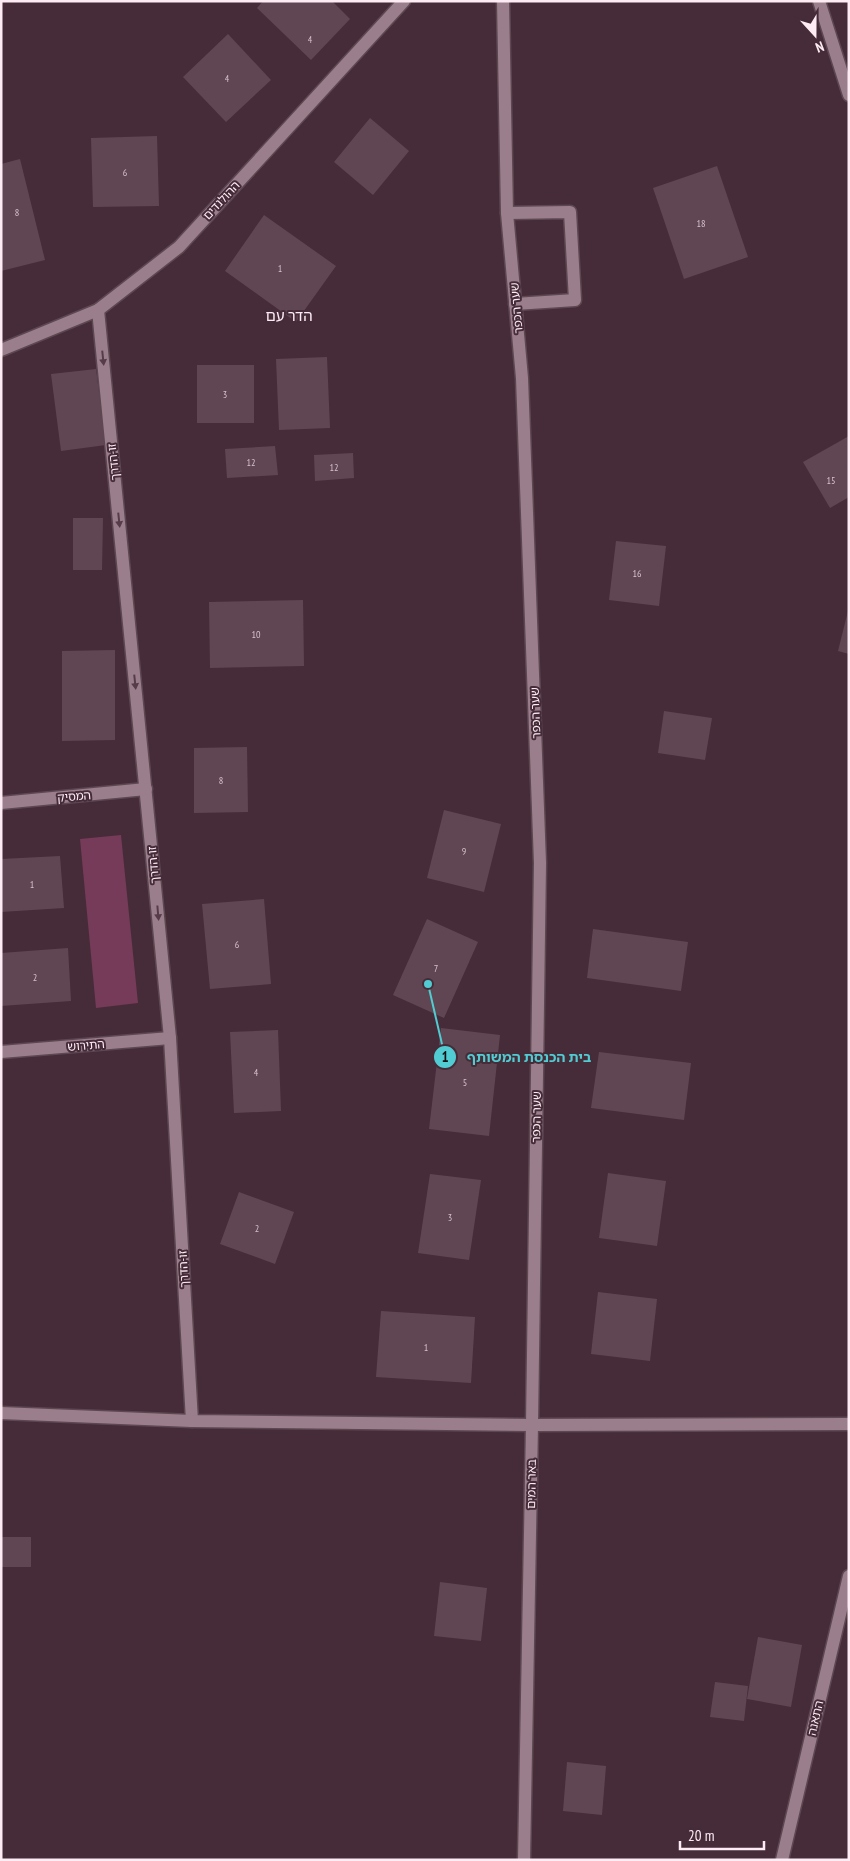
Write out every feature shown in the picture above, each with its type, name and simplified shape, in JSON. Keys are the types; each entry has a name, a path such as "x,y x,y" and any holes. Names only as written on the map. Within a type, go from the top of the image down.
{"street":[{"name":"ההולנדים","path":"1,350 98,310 179,247 404,1"},
{"name":"שער הכפר","path":"503,1 507,214 522,378 540,863 532,1425"},
{"path":"818,1 849,95"},
{"path":"507,214 570,212 575,300 515,304"},
{"name":"זו-הדרך","path":"98,310 170,1038 192,1421"},
{"name":"המסיק","path":"1,803 146,789"},
{"name":"התירוש","path":"1,1052 170,1038"},
{"path":"1,1413 192,1421 532,1425 849,1424"},
{"name":"באר המים","path":"524,1860 532,1425"},
{"name":"התאנה","path":"782,1860 849,1576"}],"shaded area":[{"path":"121,835 138,1003 96,1008 80,839"}],"building":[{"path":"263,1 332,1 350,19 311,60 257,8"},
{"path":"228,34 271,80 226,122 183,77"},
{"path":"370,118 409,151 373,195 334,162"},
{"path":"157,136 159,206 93,207 91,138"},
{"path":"20,159 45,260 1,271 1,164"},
{"path":"717,166 748,257 684,279 653,188"},
{"path":"264,215 336,266 296,322 225,271"},
{"path":"327,357 330,428 279,430 276,359"},
{"path":"197,365 254,365 254,423 197,423"},
{"path":"96,369 106,445 61,451 51,374"},
{"path":"849,436 849,497 830,508 803,462"},
{"path":"275,446 278,475 227,478 225,449"},
{"path":"353,453 354,478 315,481 314,455"},
{"path":"73,518 103,518 102,570 73,570"},
{"path":"616,541 666,546 659,606 609,600"},
{"path":"303,600 304,666 210,668 209,602"},
{"path":"849,611 849,654 838,651"},
{"path":"115,650 115,740 62,741 62,651"},
{"path":"664,711 712,718 705,760 658,753"},
{"path":"247,747 248,812 194,813 194,748"},
{"path":"444,810 501,824 484,892 427,878"},
{"path":"60,856 64,908 1,912 1,859"},
{"path":"264,899 271,984 210,989 202,904"},
{"path":"427,919 478,942 444,1018 393,995"},
{"path":"593,929 688,942 681,991 587,978"},
{"path":"68,948 71,1001 1,1006 1,953"},
{"path":"441,1028 500,1035 489,1136 429,1129"},
{"path":"278,1030 281,1111 234,1113 230,1032"},
{"path":"599,1052 691,1063 684,1120 591,1108"},
{"path":"608,1173 666,1181 657,1246 599,1238"},
{"path":"430,1174 481,1180 469,1260 418,1253"},
{"path":"239,1192 294,1212 275,1264 220,1244"},
{"path":"598,1292 657,1299 650,1361 591,1354"},
{"path":"381,1311 475,1317 471,1383 376,1377"},
{"path":"1,1537 31,1537 31,1567 1,1567"},
{"path":"440,1582 487,1588 481,1641 434,1636"},
{"path":"758,1637 802,1645 791,1707 747,1699"},
{"path":"715,1682 748,1686 744,1721 710,1717"},
{"path":"567,1762 606,1766 602,1815 563,1811"}],"place":[{"name":"בית הכנסת המשותף","path":"428,984"}],"district":[{"name":"הדר עם","path":"289,315"}]}
